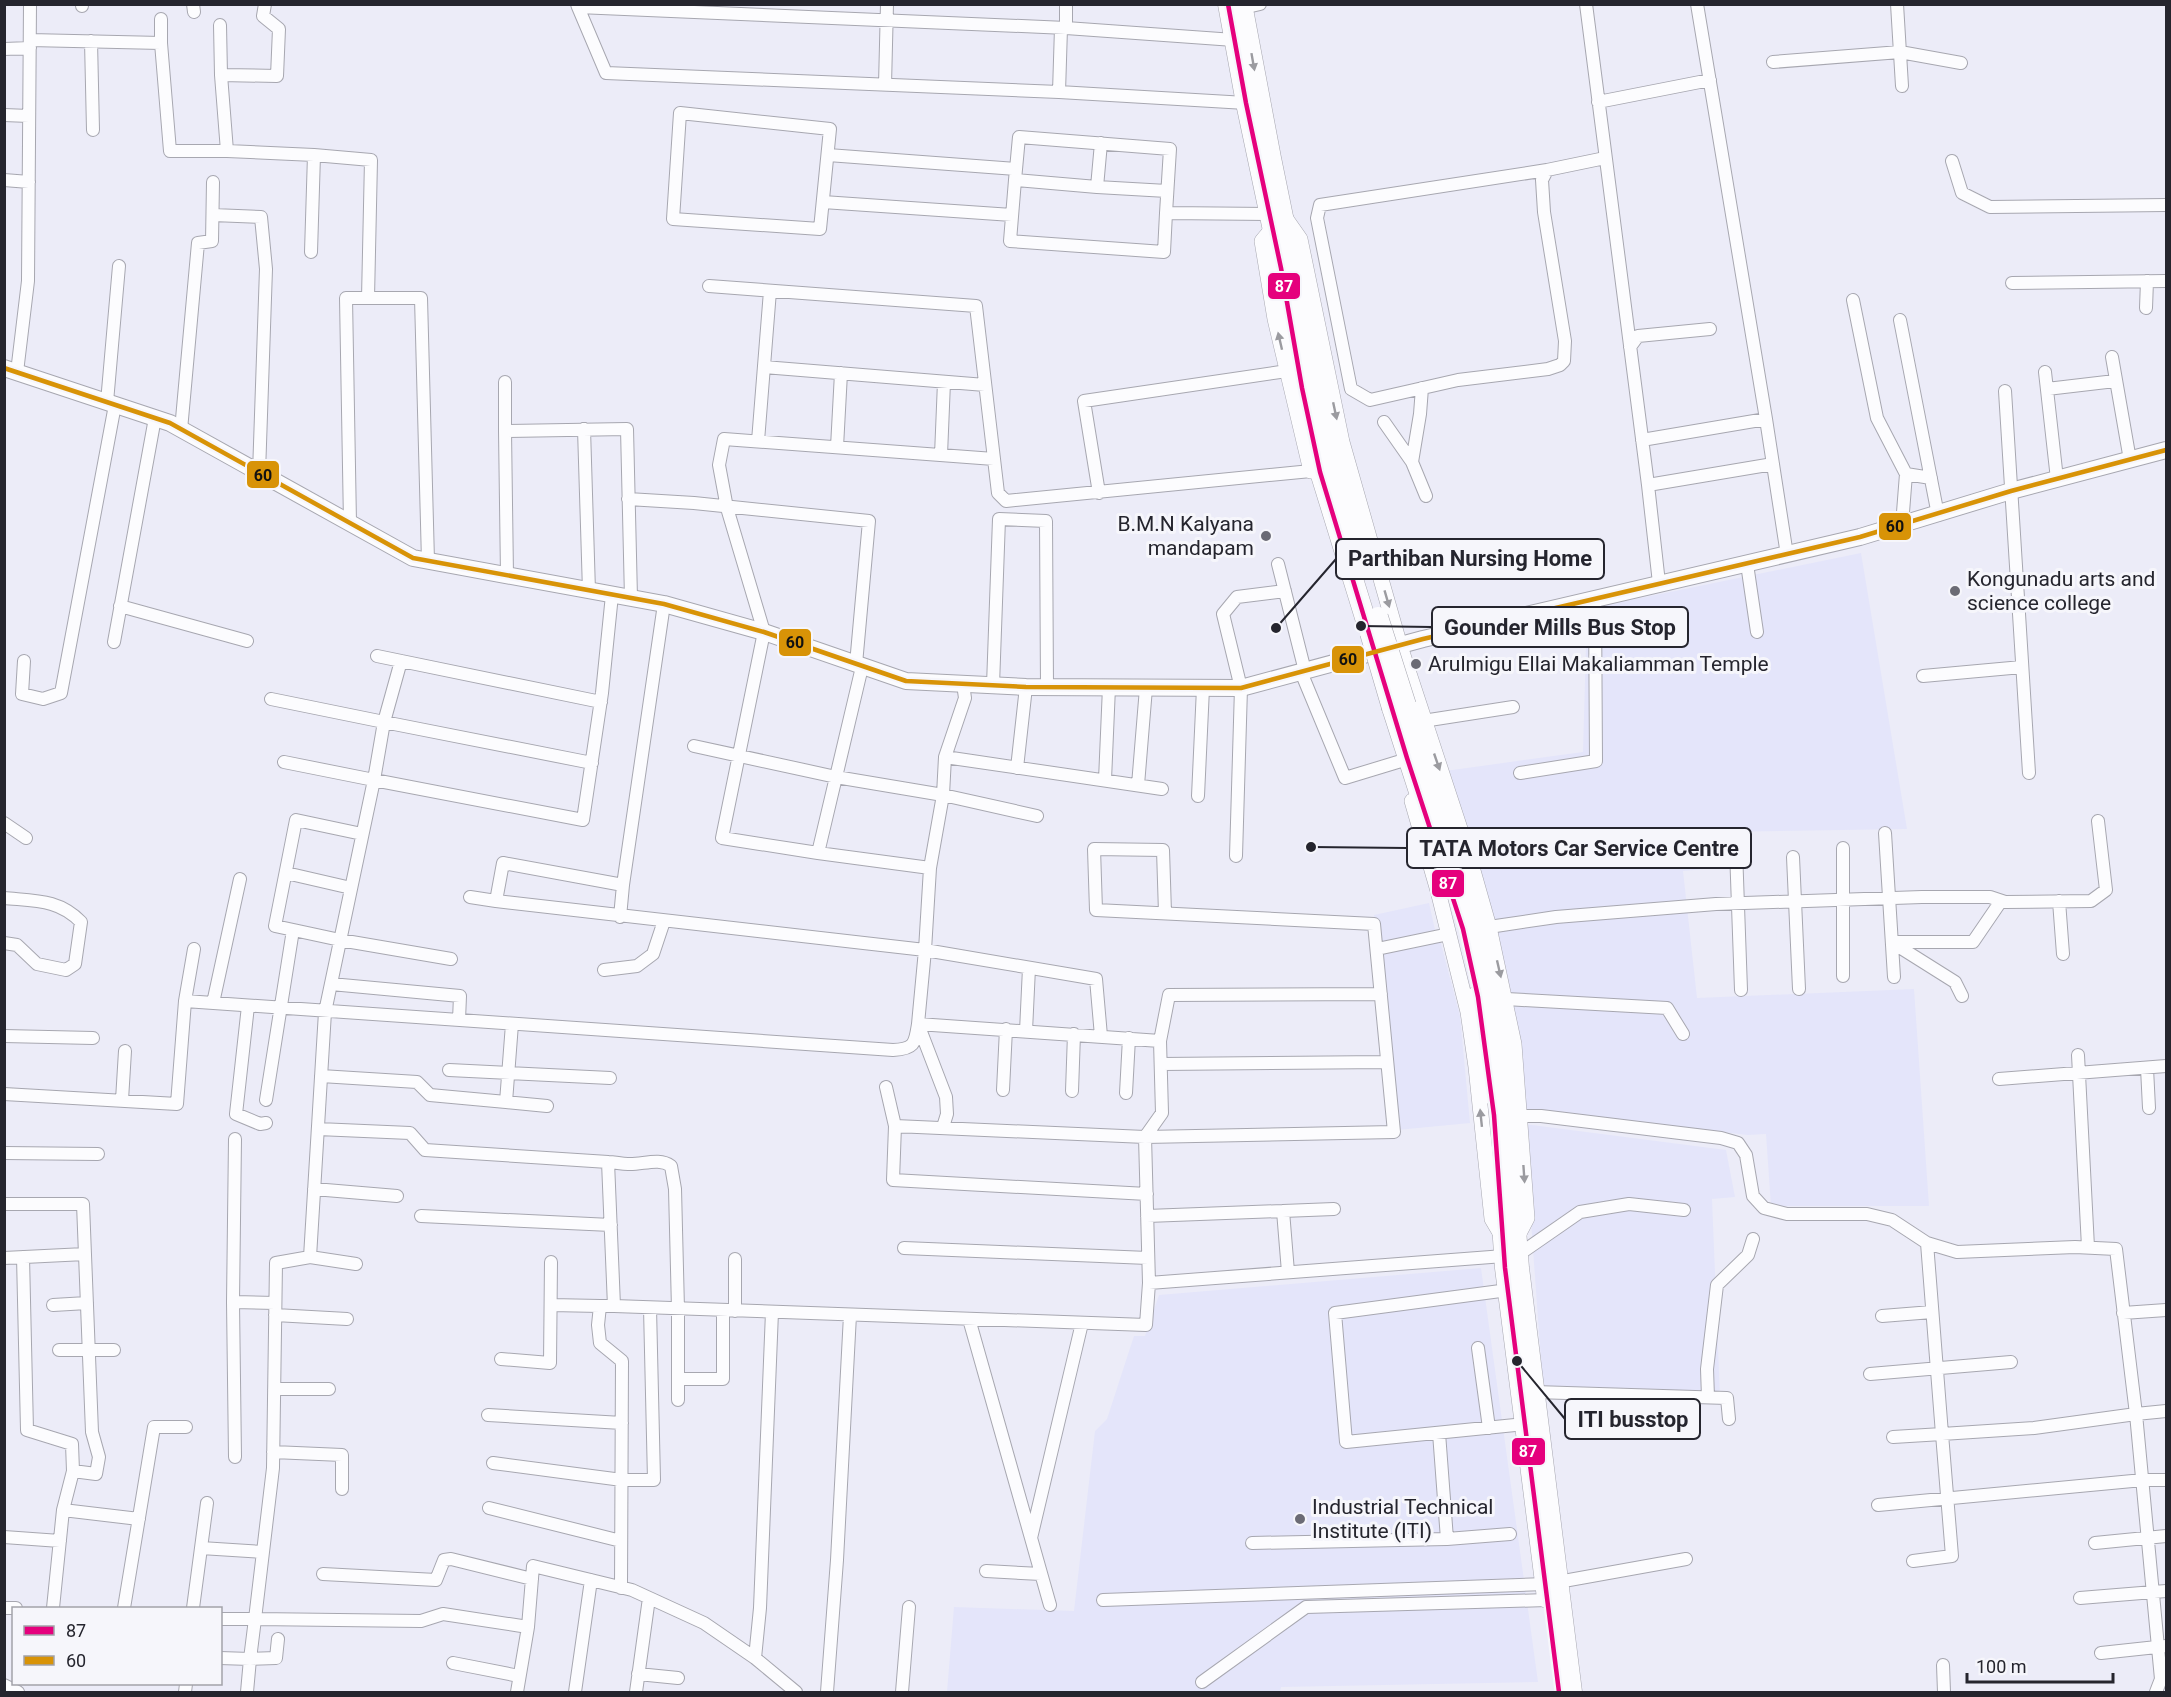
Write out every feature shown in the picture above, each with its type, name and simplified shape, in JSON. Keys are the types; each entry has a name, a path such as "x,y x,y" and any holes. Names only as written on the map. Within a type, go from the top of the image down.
{"highway":[{"path":"1243,5 1234,40 1246,103 1310,385 1354,537 1443,821 1499,1042 1507,1114 1510,1246 1508,1290 1525,1424 1550,1588 1572,1692"},
{"path":"1243,5 1274,219"},
{"path":"1510,1246 1535,1392 1559,1692"}],"main road":[{"path":"11,370 155,418 181,430 412,558 664,604 764,632 906,681 1026,687 1241,688 1595,598 1787,555 1938,515 2011,491 2166,450"}],"street":[{"path":"11,370 28,281 30,4"},
{"path":"220,75 277,76 279,29 264,16 265,4"},
{"path":"885,85 887,4"},
{"path":"1059,92 1066,4"},
{"path":"1586,4 1659,584"},
{"path":"1697,4 1787,555"},
{"path":"1897,4 1902,86"},
{"path":"1234,40 1064,28 578,6 606,73 1059,92 1246,103"},
{"path":"162,19 161,43 170,152 315,154 370,159 368,298"},
{"path":"220,26 220,75 227,151"},
{"path":"92,41 93,130"},
{"path":"4,49 30,44 92,41 161,43"},
{"path":"1773,62 1900,52 1961,63"},
{"path":"1598,102 1710,80"},
{"path":"680,113 830,129 823,201 820,229 673,219 680,113"},
{"path":"4,115 29,116"},
{"path":"1019,137 1101,143 1170,149 1164,252 1010,241 1019,137"},
{"path":"1097,187 1101,143"},
{"path":"312,252 315,154"},
{"path":"828,155 1016,174 1097,187 1167,191"},
{"path":"1547,170 1542,180 1544,212 1565,341 1564,361 1548,369 1458,380 1370,400 1351,389 1317,218 1320,205 1547,170 1605,158"},
{"path":"1952,161 1962,193 1990,207 2166,205"},
{"path":"4,180 29,182"},
{"path":"181,430 198,243 213,242 213,182"},
{"path":"823,201 1012,215"},
{"path":"1166,213 1274,219 1300,239 1342,442 1400,646 1468,854 1489,927 1506,999 1514,1044 1527,1218 1510,1246"},
{"path":"213,215 261,217 266,269 259,472"},
{"path":"1274,219 1263,241 1275,319 1311,471 1370,654 1449,934 1468,1012 1492,1219 1510,1246"},
{"path":"24,661 22,694 43,699 61,693 111,404 119,266"},
{"path":"2146,308 2147,281"},
{"path":"2012,283 2166,281"},
{"path":"709,286 976,306 998,493 1006,501 1311,471"},
{"path":"758,441 770,291"},
{"path":"350,523 346,298 421,298 428,561"},
{"path":"1853,300 1877,418 1906,474 1902,525"},
{"path":"1900,320 1938,515"},
{"path":"1630,347 1638,336 1710,328"},
{"path":"2112,357 2130,460"},
{"path":"764,367 985,385"},
{"path":"1099,493 1084,401 1287,371"},
{"path":"2045,372 2057,479"},
{"path":"837,447 842,373"},
{"path":"2047,389 2115,381"},
{"path":"505,382 507,575"},
{"path":"941,455 944,382"},
{"path":"1412,462 1422,388"},
{"path":"2005,391 2029,773"},
{"path":"114,642 155,418"},
{"path":"1642,440 1766,419"},
{"path":"1384,423 1412,462 1426,496"},
{"path":"584,429 589,591"},
{"path":"505,431 627,429 631,598"},
{"path":"930,868 722,838 764,632 727,508 719,465 724,438 994,459"},
{"path":"1648,485 1773,464"},
{"path":"1906,474 1931,478"},
{"path":"628,499 694,503 869,521 859,665 818,853"},
{"path":"699,500 727,508"},
{"path":"993,685 999,519 1046,521 1047,687"},
{"path":"1278,564 1303,671 1345,778 1401,761"},
{"path":"1747,564 1756,632"},
{"path":"1236,856 1241,688 1223,614 1237,597 1285,591"},
{"path":"284,762 583,820 601,702 612,595"},
{"path":"1520,772 1596,761 1595,598"},
{"path":"620,917 622,885 664,604"},
{"path":"120,606 247,641"},
{"path":"377,656 601,702"},
{"path":"310,1257 325,1012 384,723 400,661"},
{"path":"1923,676 2022,667"},
{"path":"185,1001 907,1050 915,1043 918,1024 930,868 943,795 945,758 964,698 963,684"},
{"path":"1017,768 1026,687"},
{"path":"1105,780 1109,687"},
{"path":"1138,785 1146,688"},
{"path":"1198,796 1203,688"},
{"path":"271,699 591,763"},
{"path":"1423,721 1513,707"},
{"path":"694,746 836,777 943,795 1037,816"},
{"path":"945,758 1162,789"},
{"path":"363,834 296,820 275,926 451,959"},
{"path":"1489,927 1556,916 1738,904 1990,897 2001,901 2091,901 2106,890 2098,821"},
{"path":"4,823 26,838"},
{"path":"1885,833 1893,977"},
{"path":"1842,848 1844,976"},
{"path":"895,1126 1145,1137 1394,1132 1374,924 1096,910 1094,849 1163,850 1165,913"},
{"path":"1736,850 1742,990"},
{"path":"1793,857 1799,988"},
{"path":"496,901 503,863 622,885"},
{"path":"286,873 351,888"},
{"path":"213,1003 240,879"},
{"path":"470,897 620,917 925,950 1096,979 1101,1036"},
{"path":"4,898 58,905 81,922 75,964 66,970 37,964 16,945 4,943"},
{"path":"1892,942 1973,942 2001,901"},
{"path":"2059,901 2062,954"},
{"path":"604,970 638,966 653,954 664,921"},
{"path":"266,1100 293,930"},
{"path":"1377,949 1449,934"},
{"path":"1892,942 1955,982 1962,996"},
{"path":"4,1094 177,1104 185,1001 194,949"},
{"path":"1026,1031 1029,968"},
{"path":"331,984 460,996 459,1020"},
{"path":"551,1305 1146,1325 1149,1283 1145,1137 1162,1113 1160,1041 1169,995 1381,994"},
{"path":"1506,999 1668,1008 1683,1034"},
{"path":"248,1006 236,1114 260,1125 266,1123"},
{"path":"506,1102 512,1024"},
{"path":"918,1024 1160,1041"},
{"path":"918,1024 946,1097 947,1114 942,1127"},
{"path":"1003,1090 1006,1029"},
{"path":"1072,1091 1074,1034"},
{"path":"4,1036 93,1038"},
{"path":"1126,1093 1129,1038"},
{"path":"122,1100 125,1051"},
{"path":"2078,1054 2088,1247"},
{"path":"1161,1064 1387,1062"},
{"path":"1999,1079 2166,1066"},
{"path":"2147,1068 2149,1108"},
{"path":"449,1070 610,1077"},
{"path":"321,1076 417,1082 430,1095 547,1106"},
{"path":"885,1087 895,1126 893,1180 1147,1194"},
{"path":"1520,1116 1541,1116 1722,1138 1738,1143 1746,1155 1753,1196 1764,1208 1787,1214 1867,1214 1892,1220 1927,1243 1957,1252 2088,1247 2116,1249 2143,1480 2152,1593 2162,1646 2161,1679 2156,1692"},
{"path":"318,1129 411,1132 425,1150 630,1164 666,1162 671,1166 675,1190 678,1400"},
{"path":"234,1139 235,1457"},
{"path":"4,1153 98,1154"},
{"path":"608,1162 614,1306"},
{"path":"314,1190 397,1196"},
{"path":"4,1204 83,1204 92,1432 99,1457 96,1474 73,1470"},
{"path":"1149,1283 1288,1272 1510,1246 1580,1212 1629,1204 1684,1210"},
{"path":"1147,1216 1334,1209"},
{"path":"1283,1211 1288,1272"},
{"path":"421,1216 610,1225"},
{"path":"1708,1397 1707,1369 1717,1285 1748,1255 1753,1239"},
{"path":"1913,1561 1952,1556 1927,1243"},
{"path":"904,1248 1148,1258"},
{"path":"4,1258 85,1254"},
{"path":"23,1257 27,1430 72,1444 73,1470 63,1510 53,1607"},
{"path":"248,1692 273,1452 276,1263 310,1257 356,1264"},
{"path":"678,1379 723,1379 735,1259"},
{"path":"501,1359 550,1363 551,1262"},
{"path":"1508,1290 1335,1313 1346,1442 1525,1424"},
{"path":"233,1302 347,1319"},
{"path":"53,1305 87,1304"},
{"path":"600,1306 598,1325 600,1343 622,1360 621,1588"},
{"path":"493,1463 622,1480 654,1480 650,1308"},
{"path":"2124,1313 2166,1310"},
{"path":"755,1658 760,1608 772,1312"},
{"path":"1882,1316 1932,1312"},
{"path":"827,1692 837,1560 850,1315"},
{"path":"969,1319 1050,1605"},
{"path":"1031,1539 1082,1323"},
{"path":"1478,1348 1489,1428"},
{"path":"59,1350 114,1350"},
{"path":"1870,1374 2011,1362"},
{"path":"274,1389 329,1389"},
{"path":"1535,1392 1727,1398 1729,1419"},
{"path":"1893,1437 2034,1428 2166,1412"},
{"path":"488,1414 622,1423"},
{"path":"124,1607 154,1427 186,1427"},
{"path":"1439,1433 1447,1539"},
{"path":"273,1452 342,1455 342,1489"},
{"path":"1878,1505 2143,1480 2166,1480"},
{"path":"193,1607 207,1503"},
{"path":"489,1508 621,1541"},
{"path":"63,1510 139,1519"},
{"path":"1252,1542 1447,1539 1510,1534"},
{"path":"2095,1543 2166,1536"},
{"path":"4,1537 60,1541"},
{"path":"201,1548 263,1552"},
{"path":"323,1574 436,1580 444,1560 451,1559 532,1579"},
{"path":"1202,1682 1306,1607 1550,1588 1686,1559"},
{"path":"517,1692 528,1627 533,1566 621,1588 704,1623 755,1658 796,1692"},
{"path":"986,1571 1041,1574"},
{"path":"575,1692 591,1580"},
{"path":"1103,1600 1550,1588"},
{"path":"2080,1598 2166,1591"},
{"path":"636,1692 649,1598"},
{"path":"902,1692 909,1607"},
{"path":"222,1619 421,1621 443,1614 528,1627"},
{"path":"222,1659 276,1658 278,1639"},
{"path":"2101,1653 2162,1646"},
{"path":"453,1663 519,1676"},
{"path":"1943,1665 1944,1692"},
{"path":"638,1674 678,1678"}],"shaded area":[{"path":"1861,553 1907,829 1722,832 1723,867 1683,871 1697,998 1914,989 1929,1206 1771,1206 1766,1134 1748,1135 1526,1110 1445,771 1583,752 1587,609"},
{"path":"1429,903 1435,930 1380,943 1374,915"},
{"path":"1440,940 1460,1016 1470,1123 1397,1130 1380,952"},
{"path":"1524,1124 1726,1150 1735,1197 1712,1199 1720,1397 1543,1388"},
{"name":"Industrial Technical Institute (ITI)","path":"1481,1268 1538,1682 1281,1687 1280,1692 947,1692 954,1607 1074,1611 1095,1431 1107,1419 1134,1336 1145,1336 1159,1295"}],"transit line":[{"name":"87","path":"1228,4 1320,472 1407,758 1463,929 1478,997 1494,1115 1505,1268 1559,1692"},
{"name":"60","path":"4,368 170,423 413,558 664,604 764,632 906,681 1026,687 1241,688 1423,639 1860,537 2011,491 2166,450"}],"place":[{"name":"B.M.N Kalyana mandapam","path":"1266,536"},
{"name":"Kongunadu arts and science college","path":"1955,591"},
{"name":"Gounder Mills Bus Stop","path":"1361,626"},
{"name":"Parthiban Nursing Home","path":"1276,628"},
{"name":"Arulmigu Ellai Makaliamman Temple","path":"1416,664"},
{"name":"TATA Motors Car Service Centre","path":"1311,847"},
{"name":"ITI busstop","path":"1517,1361"},
{"name":"Industrial Technical Institute (ITI)","path":"1300,1519"}]}
